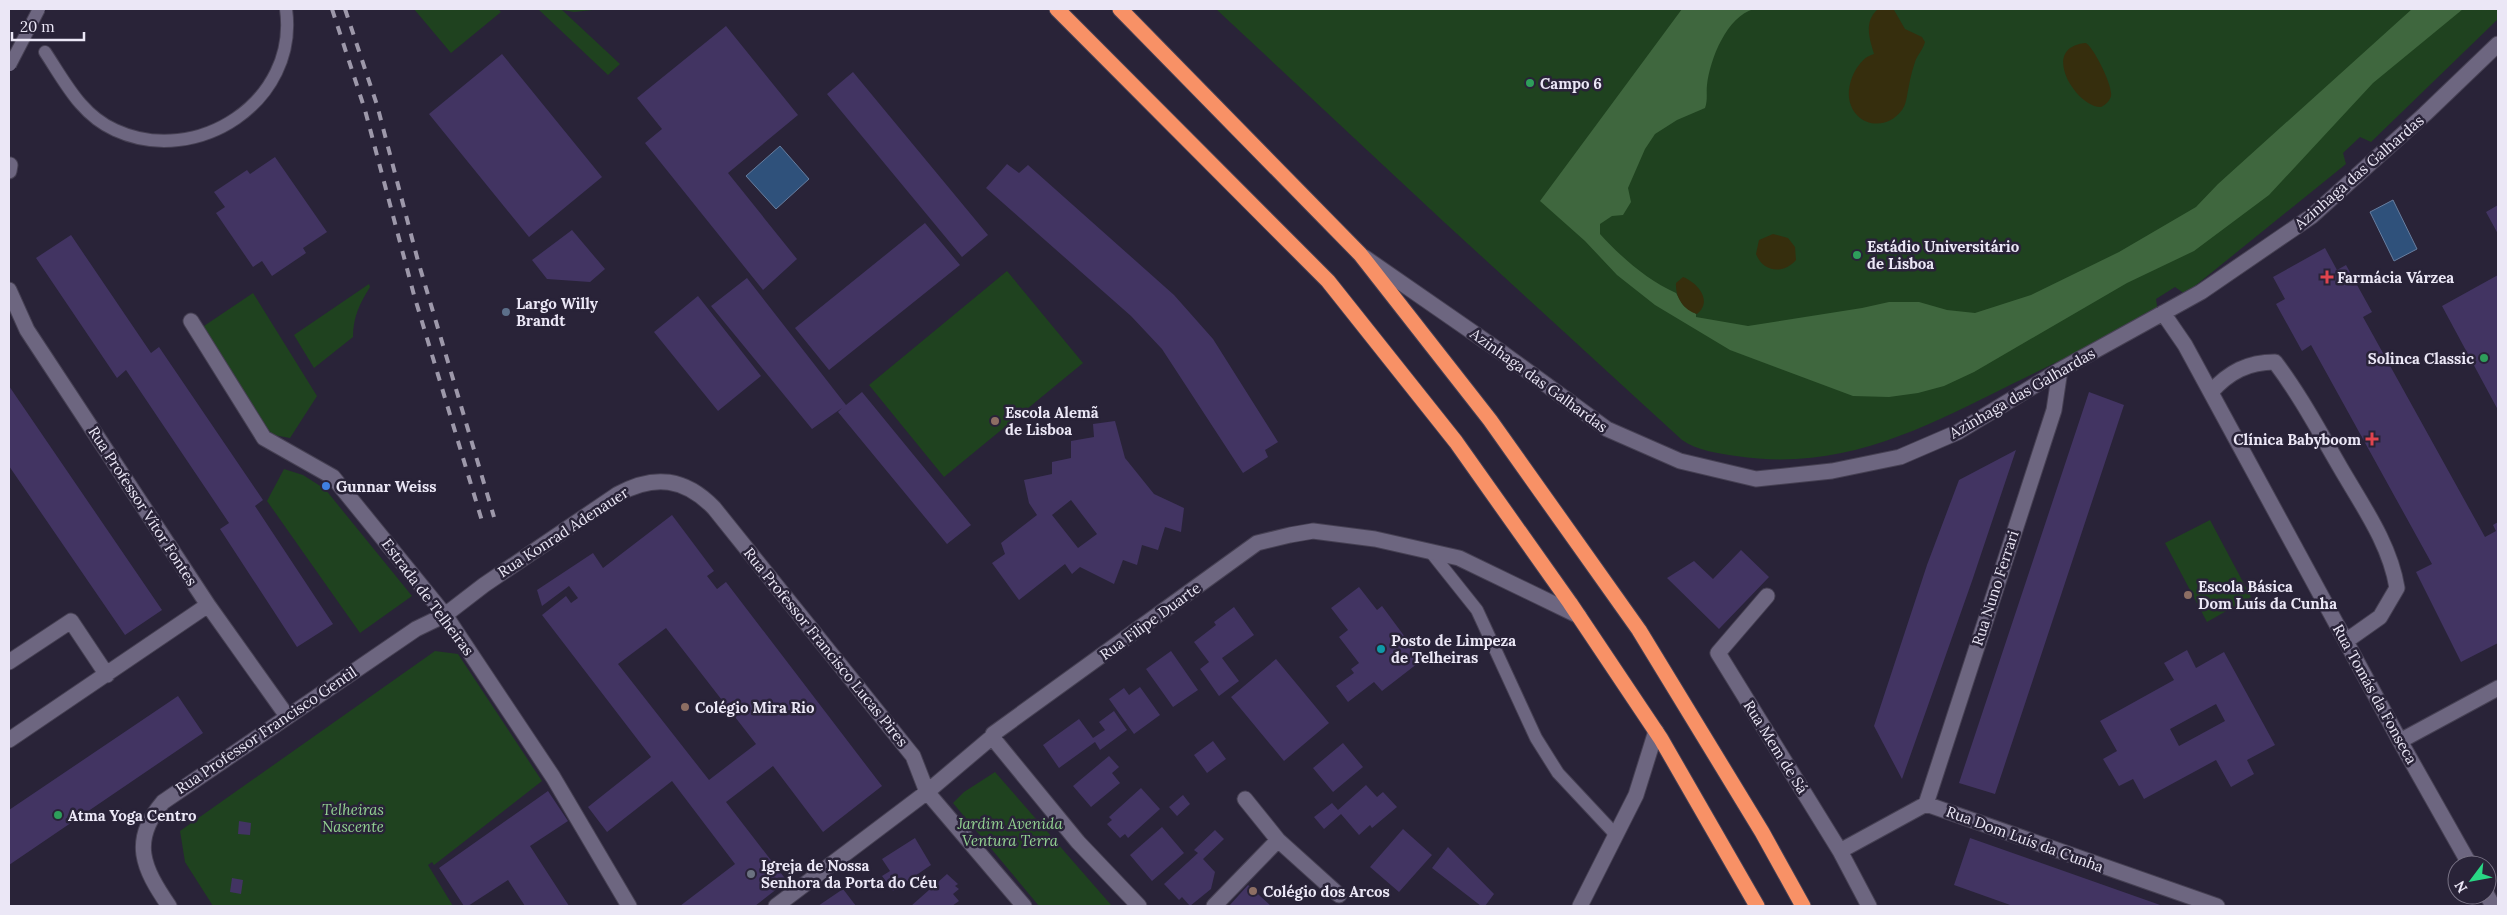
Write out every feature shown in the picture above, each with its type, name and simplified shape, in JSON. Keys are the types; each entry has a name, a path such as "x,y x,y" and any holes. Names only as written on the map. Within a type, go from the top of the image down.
{"highway":[{"path":"1057,9 1328,282 1456,442 1656,731 1757,906"},
{"path":"1120,9 1360,254 1490,420 1639,630 1762,832 1803,906"}],"street":[{"name":"Azinhaga das Galhardas","path":"1360,254 1504,354 1607,430 1680,461 1756,478 1832,471 1900,457 1958,432 2060,370 2201,292 2312,216 2425,114 2498,44"},
{"name":"Rua Professor Vítor Fontes","path":"9,290 28,330 208,606 287,716"},
{"name":"Rua Tomás da Fonseca","path":"2163,313 2185,345 2400,741 2464,855"},
{"name":"Estrada de Telheiras","path":"191,321 264,438 333,477 445,615 554,778 629,906"},
{"path":"2211,392 2236,370 2258,362 2275,362 2292,386 2374,526 2394,566 2397,588 2380,617 2346,641"},
{"name":"Rua Nuno Ferrari","path":"1926,804 2054,410 2060,370"},
{"name":"Rua Konrad Adenauer","path":"445,615 484,585 631,487 656,481 682,485 694,491 714,508"},
{"name":"Rua Professor Francisco Lucas Pires","path":"714,508 913,756 927,792 1024,906"},
{"name":"Rua Filipe Duarte","path":"776,906 927,792 992,737 993,734 1257,543 1313,531 1375,539 1430,551 1459,558 1578,616"},
{"name":"Rua Mem de Sá","path":"1767,596 1718,652 1840,851 1869,906"},
{"path":"9,740 208,606"},
{"name":"Rua Professor Francisco Gentil","path":"169,906 149,876 144,863 144,836 154,812 175,792 287,716 416,630 445,615"},
{"path":"9,662 70,621 107,675"},
{"path":"2400,741 2498,688"},
{"path":"1580,906 1636,795 1656,731"},
{"path":"992,737 1078,842 1139,906"},
{"path":"1244,799 1278,840 1339,895"},
{"name":"Rua Dom Luís da Cunha","path":"1840,851 1926,804 2216,906"},
{"path":"1214,906 1278,840"}],"lane":[{"path":"9,65 39,9"},
{"path":"45,52 81,107 97,120 114,130 155,141 196,138 234,121 263,93 282,56 286,36 286,9"},
{"path":"1430,551 1477,610 1536,738 1558,773 1616,835"}],"green space":[{"path":"414,9 498,9 501,12 451,53"},
{"path":"538,9 602,9 574,12 562,10 620,64 608,75"},
{"name":"Estádio Universitário de Lisboa","path":"1216,9 2498,9 2498,19 2371,142 2360,137 2343,153 2346,164 2185,294 2175,287 2156,299 2158,312 1979,401 1913,431 1880,443 1846,452 1811,458 1774,459 1715,453 1695,447 1682,440 1444,222"},
{"path":"1682,9 1754,9 1744,13 1736,20 1728,29 1716,51 1707,85 1705,108 1677,120 1655,134 1645,149 1628,188 1631,202 1623,215 1612,216 1600,224 1600,234 1635,268 1655,282 1676,293 1683,305 1696,314 1696,317 1748,326 1889,302 1919,302 1947,310 1975,313 2031,295 2119,252 2196,207 2218,184 2412,9 2463,9 2373,83 2269,195 2194,251 2127,283 1974,372 1944,386 1918,393 1889,397 1853,396 1730,350 1655,305 1617,275 1585,241 1540,201"},
{"path":"1007,271 1083,363 944,477 869,385"},
{"path":"369,284 370,287 356,317 353,337 314,368 294,335"},
{"path":"253,293 317,396 290,438 268,434 201,328"},
{"path":"284,469 303,475 325,489 412,596 360,633 267,501"},
{"path":"2210,520 2251,597 2207,622 2165,543"},
{"name":"Telheiras Nascente","path":"435,651 458,654 542,781 434,865 432,862 428,865 453,906 213,906 185,862 180,831"},
{"name":"Jardim Avenida Ventura Terra","path":"995,772 1112,906 1039,906 953,803 964,792"}],"sand":[{"path":"1878,9 1894,10 1905,29 1922,37 1925,42 1916,59 1902,110 1892,119 1882,123 1871,123 1861,119 1854,111 1849,100 1849,87 1855,71 1863,61 1874,54 1869,25 1873,14"},
{"path":"2086,43 2094,52 2111,91 2110,100 2101,107 2091,105 2082,98 2066,77 2063,65 2065,55 2072,47"},
{"path":"1773,234 1788,238 1795,247 1796,260 1785,268 1768,268 1763,265 1756,254 1759,240"},
{"path":"1683,277 1694,283 1704,298 1702,309 1697,314 1684,306 1677,293 1676,283"}],"water":[{"path":"780,146 809,179 776,209 746,176"},
{"path":"2393,200 2417,249 2394,261 2370,212"}],"building":[{"path":"726,26 798,115 728,173 797,259 763,290 645,143 662,129 637,98"},
{"path":"502,54 602,177 529,237 429,114"},
{"path":"853,72 988,235 962,257 827,94"},
{"path":"275,157 327,232 303,248 306,253 272,276 262,261 253,267 216,213 225,207 214,192 247,170 250,174"},
{"path":"1007,164 1019,173 1028,165 1174,295 1213,339 1278,442 1265,450 1268,457 1243,473 1162,349 1131,316 986,188"},
{"path":"2498,205 2498,234 2486,212"},
{"path":"925,223 960,265 829,370 795,328"},
{"path":"572,230 605,269 590,282 547,279 532,260"},
{"path":"71,235 151,353 159,347 263,500 255,506 333,624 297,647 220,529 229,523 126,370 117,378 36,258"},
{"path":"2325,248 2337,270 2346,265 2372,312 2363,317 2485,537 2496,531 2493,525 2498,522 2498,643 2461,662 2416,572 2432,564 2311,345 2302,351 2276,304 2285,299 2273,277"},
{"name":"Solinca Classic","path":"2498,275 2498,410 2442,306"},
{"path":"747,278 846,405 862,392 971,525 947,544 838,412 842,408 812,429 711,306"},
{"path":"698,296 761,376 718,411 654,332"},
{"path":"9,386 162,610 125,635 9,466"},
{"path":"2089,392 2124,405 1995,794 1959,783"},
{"path":"1115,421 1125,458 1154,494 1184,508 1181,532 1165,527 1158,550 1142,545 1137,565 1123,560 1114,584 1080,567 1072,574 1065,564 1019,600 992,563 1005,554 1001,543 1037,515 1029,503 1024,480 1052,474 1052,462 1071,458 1071,441 1094,437 1093,424","holes":["1071,500 1097,534 1078,548 1052,515"]},
{"path":"2016,450 1902,779 1874,726 1927,565 1959,480"},
{"path":"672,515 714,571 707,576 717,589 726,582 882,786 823,832 773,766 726,802 787,881 755,906 680,906 735,864 672,781 607,832 588,807 651,757 542,615 566,596 571,603 578,598 569,586 542,606 537,590 593,553 603,568","holes":["666,628 756,744 709,780 618,664"]},
{"path":"1741,550 1769,577 1719,629 1667,578 1694,561 1713,579"},
{"name":"Posto de Limpeza de Telheiras","path":"1359,587 1377,610 1382,606 1422,660 1382,691 1374,682 1348,702 1336,686 1354,673 1351,669 1359,663 1339,637 1348,630 1331,608"},
{"path":"1234,607 1254,635 1222,658 1239,681 1219,696 1200,669 1209,662 1194,642 1216,625 1214,622"},
{"path":"2187,650 2196,668 2224,652 2275,745 2247,760 2254,774 2231,787 2216,760 2144,799 2133,779 2119,786 2103,759 2117,751 2100,721 2174,680 2164,663","holes":["2216,704 2225,721 2179,746 2170,729"]},
{"path":"1171,651 1198,690 1173,707 1146,669"},
{"path":"1276,659 1329,723 1284,761 1231,697"},
{"path":"1140,687 1160,715 1134,734 1109,699 1124,688 1129,695"},
{"path":"178,696 203,733 9,865 9,810"},
{"path":"1114,711 1127,730 1100,750 1095,742 1059,768 1043,745 1079,719 1093,738 1105,730 1099,722"},
{"path":"1213,741 1226,759 1207,773 1194,755"},
{"path":"1343,743 1363,767 1333,792 1313,768"},
{"path":"1109,756 1119,767 1112,773 1120,783 1091,807 1073,786"},
{"path":"1366,785 1377,797 1383,792 1397,807 1372,828 1370,825 1359,835 1341,814 1324,829 1314,817 1332,803 1338,810"},
{"path":"1141,788 1160,809 1128,838 1125,834 1120,838 1107,824 1112,820 1109,817"},
{"path":"548,791 568,821 530,846 569,906 525,906 508,880 468,906 464,906 439,868"},
{"path":"1183,795 1190,804 1177,816 1169,807"},
{"path":"239,821 251,823 250,835 238,834"},
{"path":"1162,827 1184,853 1152,881 1130,855"},
{"path":"1403,829 1432,855 1399,892 1370,867"},
{"path":"1215,830 1224,839 1203,859 1215,872 1211,889 1190,906 1182,897 1179,900 1164,884 1198,853 1194,850"},
{"path":"915,838 931,865 893,891 882,876 890,871 882,859"},
{"path":"1970,838 2163,906 2013,906 1954,885"},
{"path":"1448,847 1494,894 1485,906 1481,906 1432,868"},
{"path":"947,874 958,884 955,886 959,889 953,894 959,901 952,906 911,906"},
{"path":"232,878 243,880 241,894 230,892"},
{"path":"1248,885 1271,906 1229,906"},
{"path":"843,889 856,906 818,906"}],"railway":[{"path":"332,9 365,110 414,295 482,521"},
{"path":"345,9 377,105 418,261 494,517"}],"place":[{"name":"Campo 6","path":"1530,83"},
{"name":"Estádio Universitário de Lisboa","path":"1857,255"},
{"name":"Farmácia Várzea","path":"2327,277"},
{"name":"Largo Willy Brandt","path":"506,312"},
{"name":"Solinca Classic","path":"2484,358"},
{"name":"Escola Alemã de Lisboa","path":"995,421"},
{"name":"Clínica Babyboom","path":"2372,439"},
{"name":"Gunnar Weiss","path":"326,486"},
{"name":"Escola Básica Dom Luís da Cunha","path":"2188,595"},
{"name":"Posto de Limpeza de Telheiras","path":"1381,649"},
{"name":"Colégio Mira Rio","path":"685,707"},
{"name":"Atma Yoga Centro","path":"58,815"},
{"name":"Igreja de Nossa Senhora da Porta do Céu","path":"751,874"},
{"name":"Colégio dos Arcos","path":"1253,891"}]}
